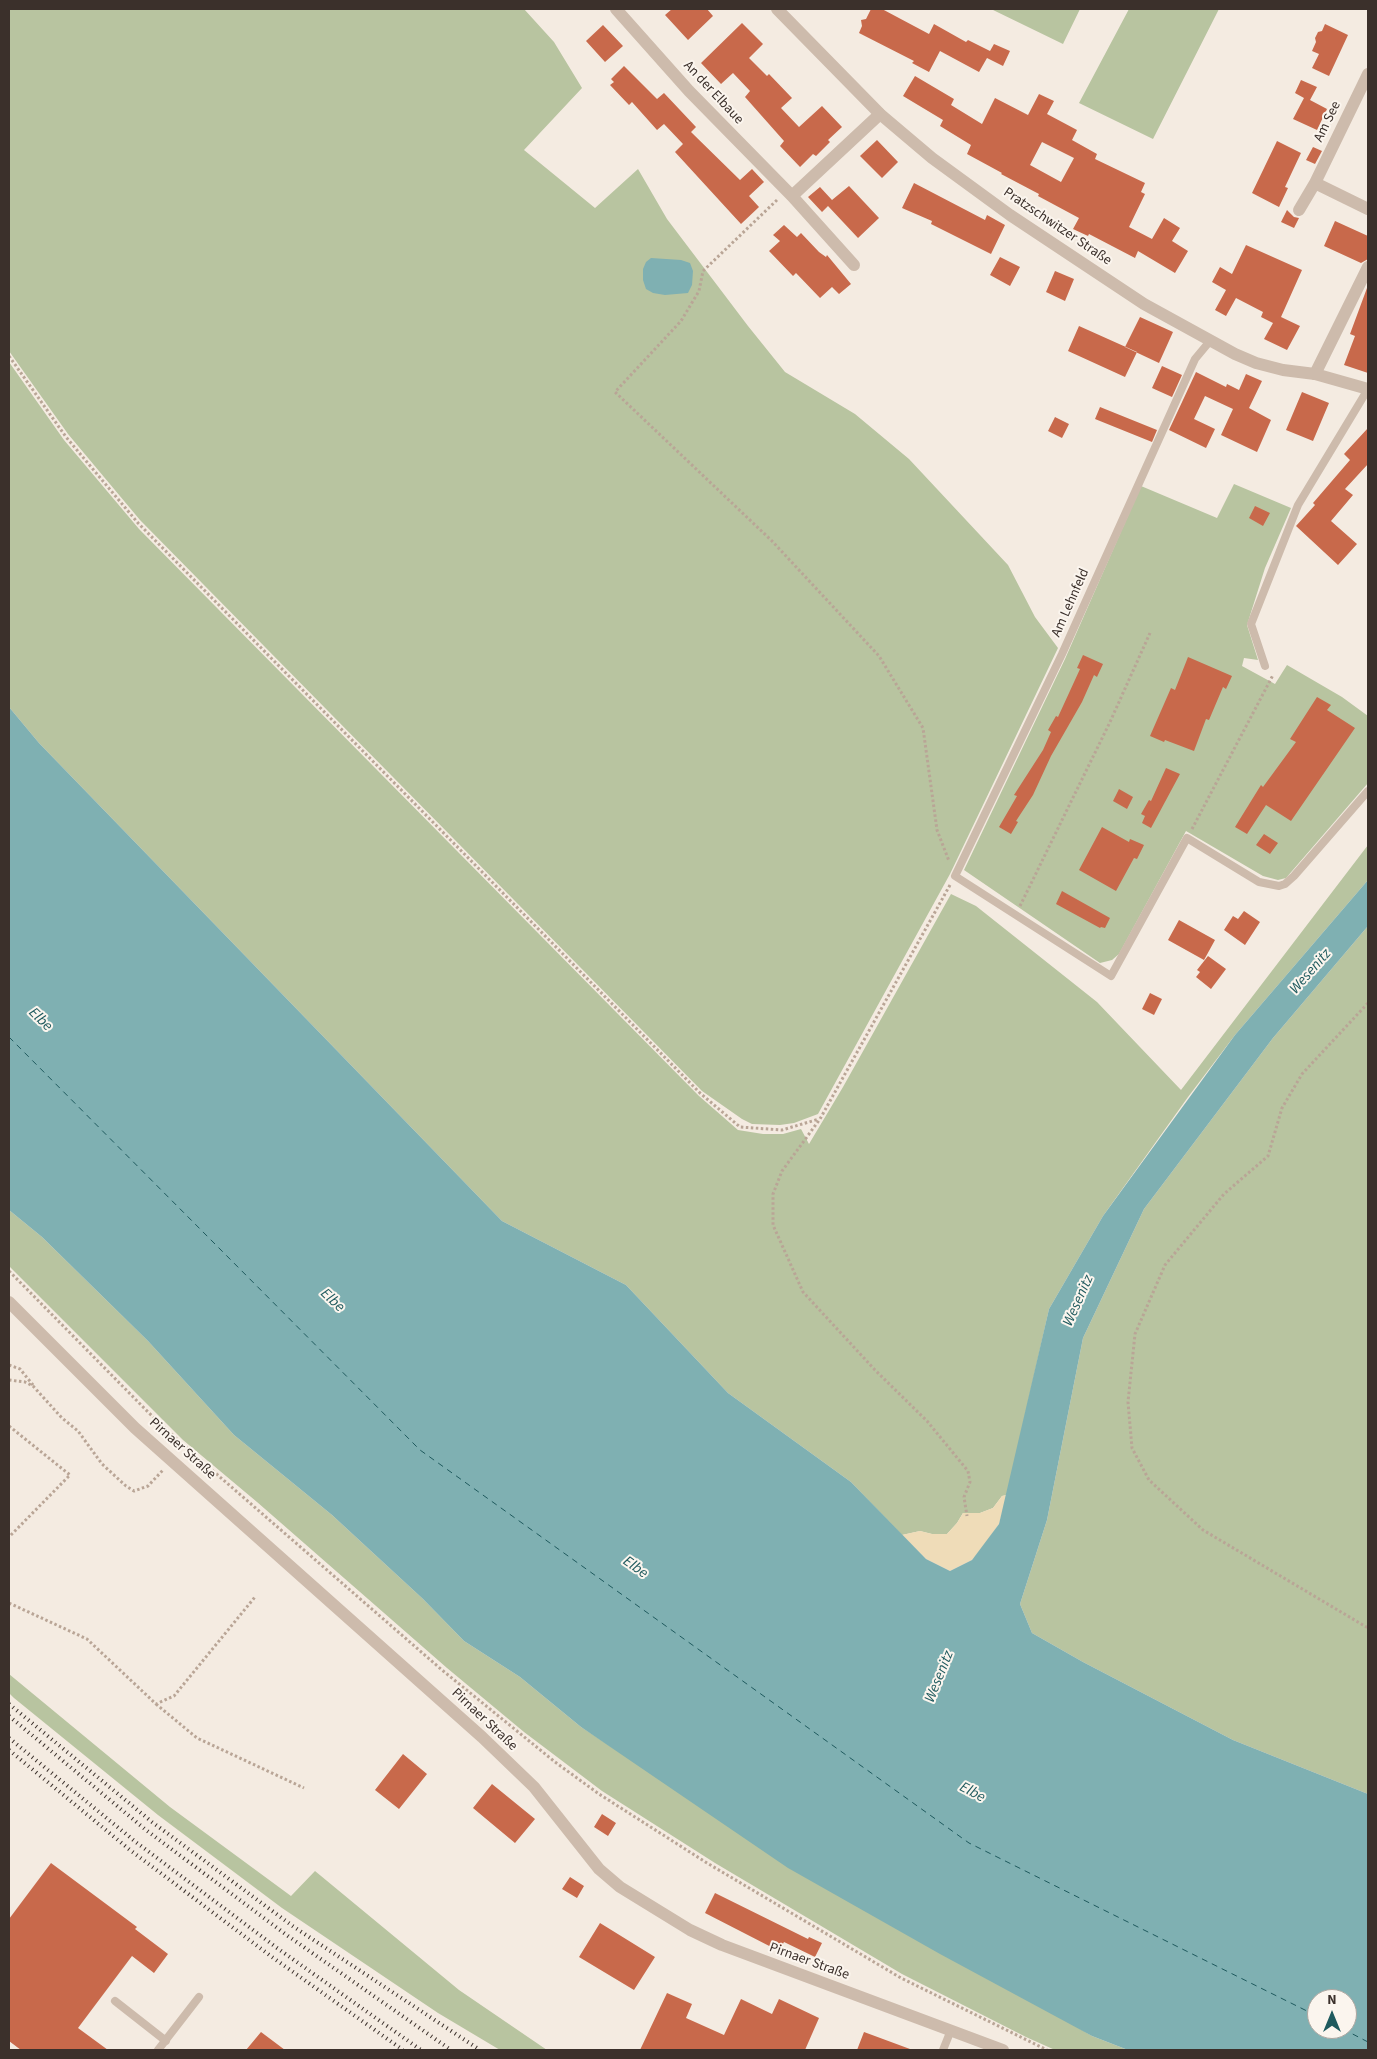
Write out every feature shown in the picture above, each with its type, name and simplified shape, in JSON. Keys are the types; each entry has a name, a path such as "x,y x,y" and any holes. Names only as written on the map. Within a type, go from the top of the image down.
{"street":[{"name":"An der Elbaue","path":"616,9 690,91 854,264"},
{"name":"Pratzschwitzer Straße","path":"777,9 880,114 932,158 1010,215 1144,304 1210,341 1256,363 1283,370 1315,374 1368,389"},
{"name":"Am See","path":"1299,210 1315,183 1368,74"},
{"path":"789,194 880,114"},
{"path":"1315,183 1368,209"},
{"path":"1315,374 1368,267"},
{"name":"Pirnaer Straße","path":"9,1302 135,1428 482,1737 534,1787 599,1868 620,1887 690,1930 722,1945 1003,2050"}],"lane":[{"name":"Am Lehnfeld","path":"955,876 1062,654 1195,359 1210,341"},
{"path":"1265,666 1251,624 1298,505 1368,389"},
{"path":"955,876 1111,976 1187,838 1259,882 1279,886 1285,884 1294,876 1368,791"},
{"path":"158,2050 199,1997"},
{"path":"115,2001 166,2041"},
{"path":"943,2050 951,2030"}],"path":[{"path":"789,194 703,271 699,291 681,321 615,392 772,541 879,656 924,728 937,830 955,876 820,1119 804,1138 782,1171 773,1194 773,1225 804,1292 875,1370 927,1421 968,1471 970,1482 964,1497 967,1516"},
{"path":"9,356 66,437 138,523 700,1093 740,1126 782,1130 820,1119"},
{"path":"1017,914 1110,722 1150,633"},
{"path":"1187,838 1273,674 1265,666"},
{"path":"1368,1002 1302,1074 1282,1108 1268,1156 1224,1194 1165,1265 1135,1334 1128,1402 1132,1448 1150,1480 1203,1530 1368,1628"},
{"path":"9,1271 182,1444 442,1670 555,1762 599,1794 706,1863 901,1978 1047,2050"},
{"path":"9,1365 20,1369 62,1418 78,1431 102,1464 134,1491 148,1486 171,1460"},
{"path":"9,1380 25,1382 33,1386"},
{"path":"9,1426 70,1475 9,1537"},
{"path":"156,1704 174,1696 255,1597"},
{"path":"9,1603 87,1639 156,1704 197,1738 304,1788"}],"green space":[{"path":"9,9 524,9 554,42 582,88 524,150 595,208 638,169 667,219 785,372 855,414 909,459 1008,565 1035,617 1058,648 950,874 818,1114 794,1123 780,1125 752,1124 702,1091 140,520 68,434 9,351"},
{"path":"991,9 1080,9 1063,44"},
{"path":"1129,9 1219,9 1153,139 1079,103"},
{"path":"9,362 64,440 139,529 699,1096 738,1130 763,1134 783,1134 801,1129 809,1144 951,894 976,906 1097,1002 1181,1090 1368,845 1368,880 1235,1035 1188,1097 1103,1216 1049,1309 1007,1495 1002,1496 993,1508 980,1513 963,1513 947,1534 932,1534 920,1531 902,1535 851,1482 728,1393 626,1285 502,1221 39,743 9,707"},
{"path":"1234,484 1291,508 1265,568 1247,625 1258,660 1244,658 1242,666 1275,684 1287,665 1342,697 1368,716 1368,783 1286,878 1278,880 1263,876 1186,831 1119,954 1112,960 1100,963 964,870 1065,659 1141,486 1217,518"},
{"path":"1368,926 1368,1794 1233,1740 1083,1662 1032,1633 1020,1604 1047,1520 1083,1338 1144,1209 1273,1038"},
{"path":"9,1210 42,1237 148,1341 234,1435 332,1515 423,1599 464,1641 520,1677 581,1727 644,1768 1092,2036 1128,2050 1055,2050 1026,2037 902,1974 715,1863 602,1791 524,1732 447,1668 183,1440 9,1266"},
{"path":"9,1674 170,1807 291,1896 315,1871 459,1990 547,2050 500,2050 438,2013 282,1908 158,1815 14,1698 9,1693"}],"sand":[{"path":"1007,1495 999,1524 986,1543 972,1560 950,1571 926,1559 902,1535 920,1531 932,1534 947,1534 963,1513 980,1513 993,1508 1002,1496"}],"water":[{"path":"651,258 681,260 690,263 693,271 692,285 688,293 665,295 653,293 646,289 643,280 643,269 646,262"},
{"path":"9,707 39,743 502,1221 626,1285 728,1393 851,1482 926,1559 950,1571 972,1560 999,1524 1049,1309 1103,1216 1235,1035 1368,880 1368,926 1273,1038 1144,1209 1083,1338 1047,1520 1020,1604 1032,1633 1083,1662 1233,1740 1368,1794 1368,2050 1128,2050 1092,2036 940,1954 788,1868 581,1727 520,1677 464,1641 423,1599 332,1515 234,1435 148,1341 42,1237 9,1210"}],"building":[{"path":"672,9 707,9 713,16 688,40 665,15"},
{"path":"871,9 882,9 929,34 934,24 966,42 968,40 990,51 994,44 1010,51 1003,66 987,58 979,72 940,51 929,72 912,63 914,61 859,33 862,26 861,20 866,19"},
{"path":"742,23 763,44 749,58 767,76 769,74 792,98 781,108 799,127 822,106 842,127 828,140 830,142 816,156 813,154 800,167 780,146 784,141 745,97 750,91 733,73 721,84 701,63"},
{"path":"1325,24 1348,35 1329,76 1312,68 1319,54 1312,51 1316,42 1315,38 1318,32 1322,31"},
{"path":"603,25 623,46 605,62 586,41"},
{"path":"624,66 657,99 664,93 696,127 691,132 740,180 752,169 764,182 749,196 759,207 741,224 675,152 683,144 664,124 657,130 632,102 629,105 610,85 614,82 611,79"},
{"path":"915,76 954,99 951,105 982,124 995,98 1028,115 1039,94 1054,101 1047,114 1077,130 1072,140 1097,154 1095,159 1145,183 1141,192 1145,194 1129,227 1152,239 1164,218 1180,228 1172,241 1188,251 1175,273 1138,251 1135,258 1089,234 1088,236 1073,229 1079,218 967,154 971,145 940,126 943,120 903,96","holes":["1042,142 1074,158 1061,182 1030,165"]},
{"path":"1301,80 1317,87 1310,100 1327,109 1317,130 1293,119 1304,98 1295,93"},
{"path":"877,140 898,162 882,178 860,156"},
{"path":"1277,141 1301,153 1285,187 1288,188 1279,207 1252,193"},
{"path":"1313,147 1322,151 1315,164 1306,160"},
{"path":"914,183 985,220 987,215 1005,225 991,254 931,224 932,221 902,208"},
{"path":"849,186 879,218 858,238 828,206 822,212 808,197 820,187 832,200"},
{"path":"1287,210 1294,217 1299,218 1294,228 1281,222"},
{"path":"1335,221 1368,236 1368,259 1361,263 1324,246"},
{"path":"784,225 797,237 801,233 819,252 826,257 827,255 851,284 839,294 832,287 820,298 796,273 793,276 769,251 780,241 773,235"},
{"path":"1246,245 1302,270 1281,317 1300,326 1287,350 1264,339 1273,323 1261,317 1263,312 1236,298 1226,316 1215,310 1226,290 1212,282 1220,267 1232,274"},
{"path":"1000,257 1020,267 1010,286 990,275"},
{"path":"1055,271 1074,279 1065,301 1046,292"},
{"path":"1367,288 1368,373 1344,365 1355,336 1350,334"},
{"path":"1140,317 1173,332 1159,363 1125,347"},
{"path":"1079,326 1137,352 1125,377 1068,351"},
{"path":"1162,366 1182,375 1172,397 1152,388"},
{"path":"1196,372 1226,387 1227,384 1239,390 1246,374 1262,381 1249,408 1271,420 1257,452 1221,435 1233,409 1205,396 1194,419 1215,429 1206,448 1169,430"},
{"path":"1302,392 1329,403 1313,441 1286,430"},
{"path":"1100,407 1157,430 1152,442 1095,419"},
{"path":"1055,417 1069,424 1062,438 1048,431"},
{"path":"1368,428 1368,464 1345,489 1353,495 1331,521 1357,544 1338,565 1296,526 1350,460 1344,454"},
{"path":"1255,506 1270,513 1263,526 1249,518"},
{"path":"1083,655 1103,664 1097,677 1094,675 1082,702 1051,756 1033,795 1016,821 1018,822 1011,834 999,827 1017,796 1014,795 1043,750 1051,732 1048,730 1056,716 1058,717 1080,669 1077,668"},
{"path":"1188,657 1232,676 1226,689 1223,687 1209,720 1206,719 1194,751 1150,736 1171,688 1175,690"},
{"path":"1317,697 1331,705 1327,710 1355,728 1291,821 1266,805 1247,834 1235,827 1261,785 1263,787 1296,742 1290,739"},
{"path":"1166,768 1180,774 1151,828 1142,823 1145,816 1141,814 1149,800 1151,801"},
{"path":"1119,789 1133,797 1127,809 1113,801"},
{"path":"1102,827 1129,842 1130,839 1144,845 1137,859 1134,858 1116,891 1079,870"},
{"path":"1264,834 1278,843 1270,854 1256,845"},
{"path":"1062,891 1110,918 1105,928 1100,928 1056,904"},
{"path":"1244,911 1260,922 1245,945 1224,930 1233,916 1238,919"},
{"path":"1179,920 1215,940 1204,960 1168,940"},
{"path":"1208,956 1226,969 1211,989 1196,977 1200,972 1197,970"},
{"path":"1150,993 1162,999 1154,1015 1142,1009"},
{"path":"403,1754 427,1774 399,1809 375,1790"},
{"path":"492,1784 535,1819 515,1843 473,1808"},
{"path":"602,1814 616,1823 608,1836 594,1827"},
{"path":"51,1863 137,1927 135,1929 168,1954 154,1973 132,1956 78,2028 108,2050 21,2050 9,2041 9,1919"},
{"path":"570,1877 584,1886 577,1898 562,1889"},
{"path":"715,1893 808,1939 809,1937 822,1943 815,1957 784,1942 779,1951 705,1913"},
{"path":"600,1923 655,1957 634,1990 579,1957"},
{"path":"667,1993 692,2004 686,2018 724,2035 741,1999 772,2014 779,1999 819,2018 805,2050 640,2050"},
{"path":"261,2032 285,2050 246,2050"},
{"path":"864,2032 910,2049 857,2050"}],"ferry route":[{"path":"9,1037 420,1450 969,1843 1307,2011"},
{"path":"1357,2036 1368,2042"}],"railway":[{"path":"9,1704 152,1822 294,1927 480,2050"},
{"path":"9,1716 146,1830 288,1936 451,2050"},
{"path":"9,1738 137,1843 277,1948 421,2050"},
{"path":"9,1750 130,1850 272,1957 403,2050"}],"water label":[{"name":"Wesenitz","path":"1311,972"},
{"name":"Elbe","path":"40,1020"},
{"name":"Elbe","path":"332,1301"},
{"name":"Wesenitz","path":"1079,1301"},
{"name":"Elbe","path":"635,1568"},
{"name":"Wesenitz","path":"940,1677"},
{"name":"Elbe","path":"972,1793"}]}
